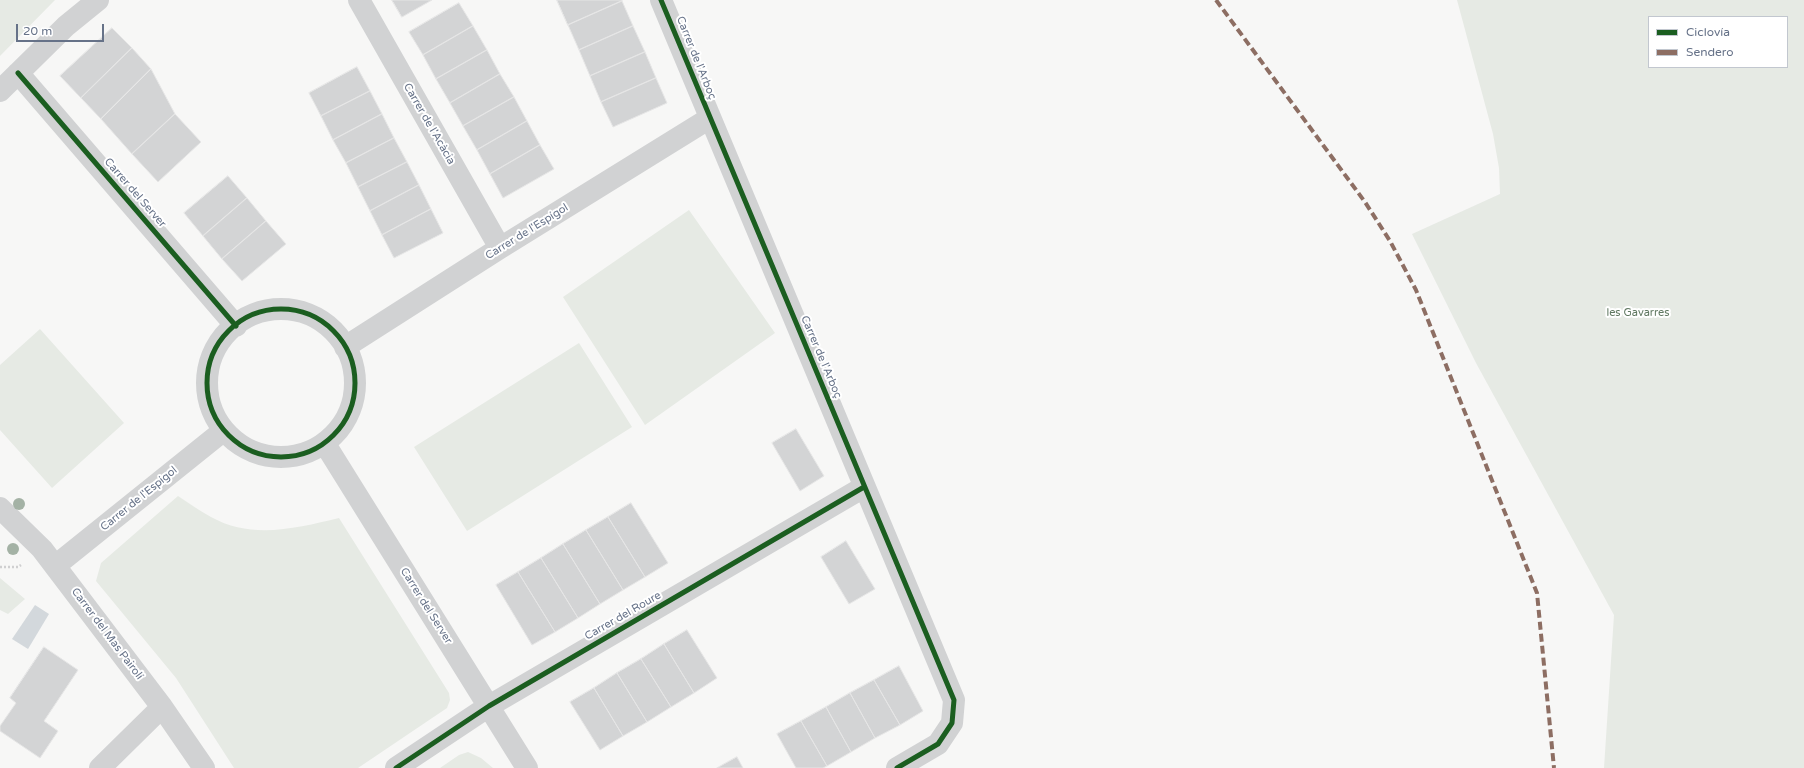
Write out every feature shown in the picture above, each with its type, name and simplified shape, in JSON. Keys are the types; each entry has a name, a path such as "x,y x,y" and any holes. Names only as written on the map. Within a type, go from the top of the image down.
{"street":[{"path":"0,91 66,26 98,0"},
{"name":"Carrer de l'Acàcia","path":"359,0 500,248"},
{"name":"Carrer de l'Arboç","path":"661,0 954,700 952,723 938,744 897,768"},
{"name":"Carrer del Server","path":"18,73 236,326"},
{"name":"Carrer de l'Espígol","path":"345,347 500,248 710,118"},
{"path":"272,309 304,312 327,324 340,337 352,360 356,379 349,415 325,444 302,455 287,458 262,456 249,451 223,431 207,396 208,370 214,351 225,335 236,326 245,318 272,309"},
{"name":"Carrer de l'Espígol","path":"55,566 223,431"},
{"name":"Carrer del Server","path":"325,444 527,768"},
{"name":"Carrer del Roure","path":"396,768 489,706 864,487"},
{"name":"Carrer del Mas Pairolí","path":"0,508 42,549 162,707 204,768"},
{"path":"100,768 162,707"}],"green space":[{"path":"0,0 55,0 0,56"},
{"name":"les Gavarres","path":"1457,0 1804,0 1804,768 1604,768 1614,615 1476,363 1412,234 1500,194 1499,168 1493,134"},
{"path":"689,210 775,333 645,425 563,297"},
{"path":"40,329 124,423 52,488 0,430 0,365"},
{"path":"579,343 632,427 467,531 414,447"},
{"path":"178,496 211,517 227,524 242,528 275,530 339,518 449,693 450,700 447,708 358,768 234,768 176,678 96,581 101,563"},
{"path":"0,578 25,599 8,614 0,610"},
{"path":"468,752 481,758 493,768 440,768 459,755"}],"shaded area":[{"path":"35,605 49,614 28,649 12,639"}],"building":[{"path":"392,0 432,0 402,17"},
{"path":"557,0 622,0 622,1 568,25"},
{"path":"622,1 633,26 579,50 568,25"},
{"path":"459,3 473,26 423,55 409,32"},
{"path":"473,26 487,50 436,79 423,55"},
{"path":"633,26 645,52 590,76 579,50"},
{"path":"112,28 132,48 81,98 60,76"},
{"path":"132,48 151,69 101,119 81,98"},
{"path":"487,50 500,74 450,103 436,79"},
{"path":"645,52 656,78 601,102 590,76"},
{"path":"357,67 370,91 321,116 309,93"},
{"path":"151,69 175,114 132,154 101,119"},
{"path":"500,74 514,97 463,126 450,103"},
{"path":"656,78 667,103 613,127 601,102"},
{"path":"370,91 382,114 333,140 321,116"},
{"path":"514,97 527,121 477,150 463,126"},
{"path":"175,114 201,142 158,182 132,154"},
{"path":"382,114 394,138 346,163 333,140"},
{"path":"527,121 540,145 490,174 477,150"},
{"path":"394,138 407,162 358,187 346,163"},
{"path":"540,145 554,169 503,198 490,174"},
{"path":"407,162 419,185 370,211 358,187"},
{"path":"228,176 247,198 203,236 184,213"},
{"path":"419,185 431,209 382,235 370,211"},
{"path":"247,198 266,221 222,259 203,236"},
{"path":"431,209 443,233 394,258 382,235"},
{"path":"266,221 286,244 242,281 222,259"},
{"path":"796,429 824,476 800,491 772,443"},
{"path":"631,503 668,563 645,577 608,517"},
{"path":"608,517 645,577 623,590 586,530"},
{"path":"586,530 623,590 600,604 563,544"},
{"path":"846,541 875,589 849,604 821,557"},
{"path":"563,544 600,604 578,618 541,558"},
{"path":"541,558 578,618 555,632 518,572"},
{"path":"518,572 555,632 532,645 496,585"},
{"path":"687,630 717,678 694,693 664,644"},
{"path":"664,644 694,693 671,707 641,659"},
{"path":"44,647 78,670 44,721 58,731 40,758 0,731 0,726 16,703 10,698"},
{"path":"641,659 671,707 647,722 617,673"},
{"path":"899,666 923,711 900,725 874,680"},
{"path":"617,673 647,722 623,736 594,688"},
{"path":"874,680 900,725 875,738 850,693"},
{"path":"594,688 623,736 600,750 570,702"},
{"path":"850,693 875,738 851,752 826,707"},
{"path":"826,707 851,752 827,766 801,721"},
{"path":"801,721 827,766 823,768 796,768 777,734"},
{"path":"737,757 743,768 717,768"}],"marked path":[{"path":"1216,0 1365,202 1390,241 1416,290 1537,593 1554,768"}],"cycle path":[{"path":"661,0 954,700 952,723 938,744 897,768"},
{"path":"18,73 236,326"},
{"path":"281,309 302,312 316,318 328,326 338,336 346,348 352,362 355,383 352,404 346,418 338,430 328,440 316,448 302,454 281,457 260,454 246,448 234,440 224,430 216,418 210,404 207,383 210,362 216,348 224,336 234,326 246,318 260,312 281,309"},
{"path":"396,768 489,706 864,487"}]}
